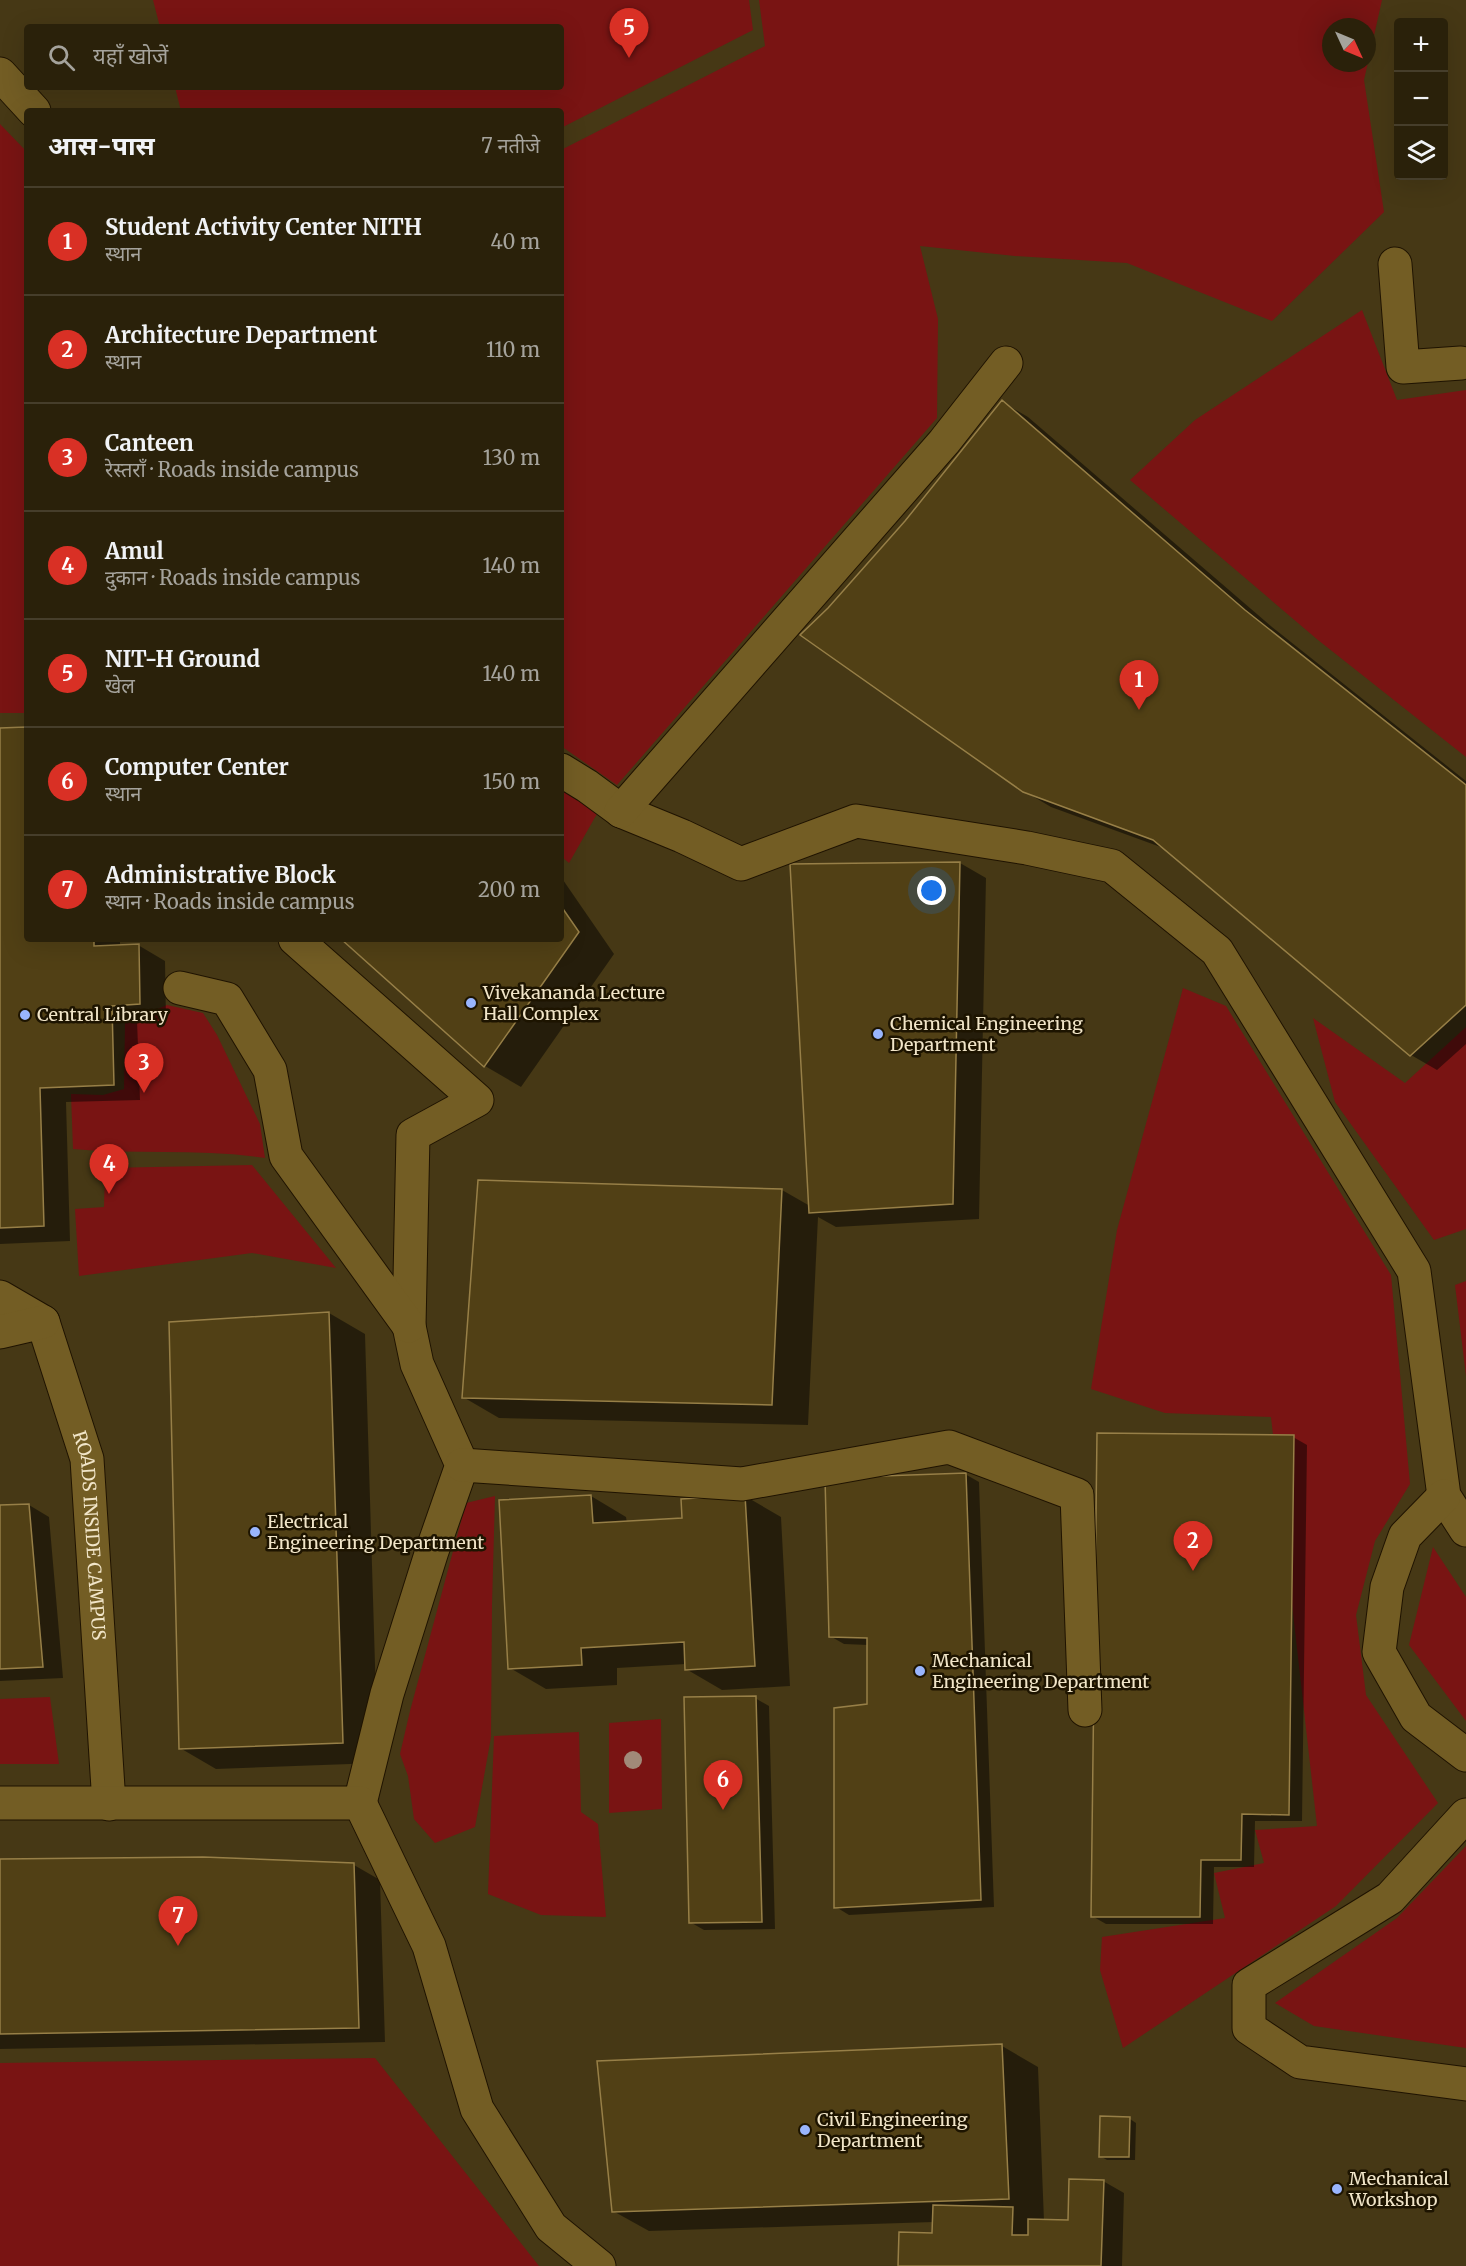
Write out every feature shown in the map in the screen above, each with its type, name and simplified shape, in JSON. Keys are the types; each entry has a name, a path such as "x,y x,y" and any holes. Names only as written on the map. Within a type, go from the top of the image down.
{"street":[{"path":"0,74 31,108"},
{"path":"1395,264 1404,367 1461,363"},
{"path":"621,811 944,442 1006,363"},
{"path":"564,772 621,811 741,864 856,821 1027,848 1112,866 1217,951 1414,1271 1444,1496 1466,1530"},
{"path":"298,942 477,1100 413,1136 409,1326 417,1364 462,1465 390,1683 360,1803 429,1946 477,2109 551,2227 598,2266"},
{"path":"180,988 227,999 270,1070 286,1156 409,1326"},
{"path":"0,1298 43,1322"},
{"path":"0,1332 43,1322"},
{"name":"ROADS INSIDE CAMPUS","path":"43,1322 87,1459 109,1804"},
{"path":"462,1465 742,1484 949,1446 1077,1495 1085,1710"},
{"path":"1444,1496 1405,1536 1387,1587 1379,1653 1416,1717 1466,1755"},
{"path":"0,1803 360,1803"},
{"path":"1466,1815 1390,1898 1249,1985 1249,2028 1300,2062 1466,2084"}],"shaded area":[{"path":"0,0 1466,0 1466,2266 0,2266"},
{"path":"153,0 749,0 753,30 564,126 564,108 180,108 176,90 564,90 564,24 159,24"},
{"path":"759,0 1382,0 1376,27 1376,18 1322,18 1322,72 1366,72 1364,80 1384,212 1272,321 1127,263 1015,256 920,246 938,319 937,418 617,785 564,748 564,148 765,46"},
{"path":"0,124 24,149 24,713 0,713"},
{"path":"1362,310 1397,400 1466,390 1466,757 1318,640 1130,480 1195,420"},
{"path":"564,787 598,812 569,863 564,859"},
{"path":"1183,988 1226,1006 1391,1275 1410,1484 1375,1541 1356,1615 1366,1695 1438,1803 1336,1906 1123,2048 1100,1970 1102,1937 1225,1918 1214,1873 1264,1863 1255,1830 1317,1826 1271,1417 1165,1413 1091,1389 1117,1230"},
{"path":"167,1005 203,1013 217,1035 260,1124 265,1158 217,1153 73,1149 71,1094 103,1095 124,1089 125,1023"},
{"path":"1313,1018 1405,1083 1466,1027 1466,1229 1434,1240 1335,1102"},
{"path":"252,1165 336,1268 252,1253 79,1276 75,1209 104,1207 105,1168"},
{"path":"1466,1281 1466,1376 1455,1285"},
{"path":"495,1496 491,1737 475,1827 435,1843 414,1819 408,1776 400,1754 466,1503"},
{"path":"1433,1547 1466,1597 1466,1721 1409,1645"},
{"path":"50,1697 59,1764 0,1764 0,1699"},
{"path":"661,1719 662,1809 609,1813 609,1723"},
{"path":"579,1732 581,1812 598,1824 606,1917 541,1915 488,1894 494,1736"},
{"path":"1466,1846 1466,2048 1314,2026 1275,2003 1397,1918"},
{"path":"375,2058 539,2266 0,2266 0,2063"}],"building":[{"path":"1002,400 1245,610 1466,785 1466,1005 1410,1056 1153,840 1023,792 800,635 828,608 905,521"},
{"path":"24,727 24,942 94,942 94,946 139,944 140,1004 112,1006 114,1085 40,1088 44,1226 0,1228 0,728"},
{"name":"Chemical Engineering Department","path":"960,862 953,1204 809,1213 790,864"},
{"name":"Vivekananda Lecture Hall Complex","path":"564,910 579,932 484,1067 344,942 564,942"},
{"path":"478,1180 782,1189 772,1405 462,1398"},
{"name":"Electrical Engineering Department","path":"329,1312 343,1743 179,1749 169,1322"},
{"path":"1097,1433 1294,1435 1289,1815 1242,1814 1241,1860 1201,1860 1200,1917 1091,1917"},
{"name":"Mechanical Engineering Department","path":"966,1473 981,1900 834,1908 834,1708 867,1704 867,1638 829,1637 825,1478"},
{"path":"591,1495 593,1523 682,1518 681,1499 745,1495 755,1666 685,1670 684,1642 581,1648 582,1665 508,1669 499,1500"},
{"path":"29,1504 43,1667 0,1669 0,1505"},
{"path":"756,1696 762,1922 689,1923 684,1697"},
{"path":"203,1857 354,1863 359,2028 0,2034 0,1859"},
{"name":"Civil Engineering Department","path":"1002,2044 1009,2199 612,2212 597,2061"},
{"path":"1100,2116 1130,2117 1129,2157 1099,2157"},
{"path":"1069,2179 1104,2180 1101,2266 898,2266 899,2232 932,2233 933,2205 1013,2207 1012,2235 1028,2235 1028,2219 1068,2220"}],"place":[{"name":"NIT-H Ground","path":"629,58"},
{"name":"Student Activity Center NITH","path":"1139,710"},
{"name":"Vivekananda Lecture Hall Complex","path":"471,1003"},
{"name":"Central Library","path":"25,1015"},
{"name":"Chemical Engineering Department","path":"878,1034"},
{"name":"Canteen","path":"144,1093"},
{"name":"Amul","path":"109,1194"},
{"name":"Electrical Engineering Department","path":"255,1532"},
{"name":"Architecture Department","path":"1193,1571"},
{"name":"Mechanical Engineering Department","path":"920,1671"},
{"name":"Computer Center","path":"723,1810"},
{"name":"Administrative Block","path":"178,1946"},
{"name":"Civil Engineering Department","path":"805,2130"},
{"name":"Mechanical Workshop","path":"1337,2189"}]}
